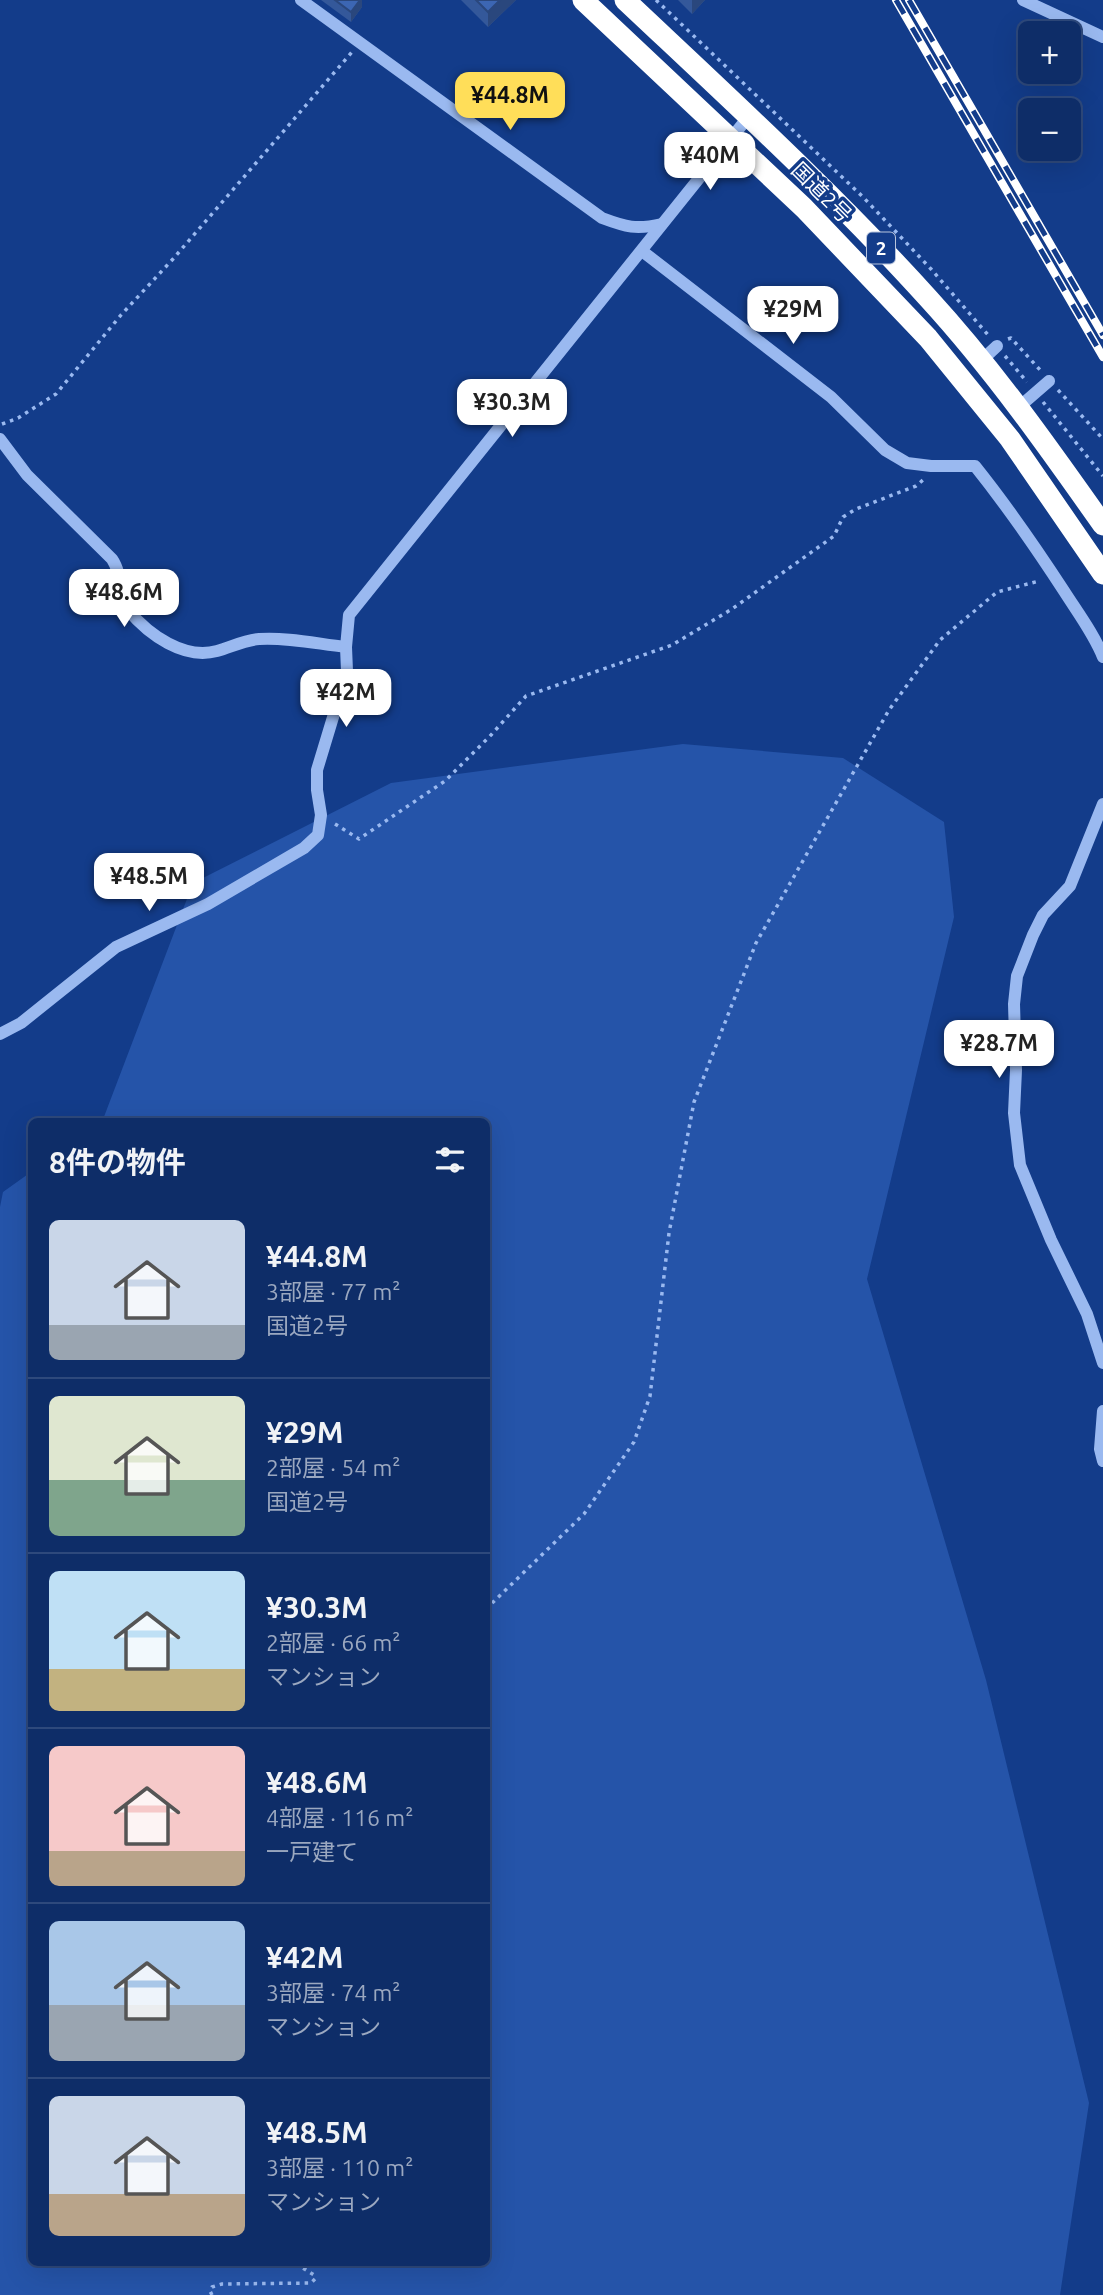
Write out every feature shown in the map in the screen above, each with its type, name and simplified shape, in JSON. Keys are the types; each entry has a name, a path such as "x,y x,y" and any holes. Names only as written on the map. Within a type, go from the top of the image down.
{"highway":[{"name":"国道2号","path":"583,0 804,208 928,338 1010,439 1103,574"},
{"name":"国道2号","path":"625,0 826,191 928,298 990,353 1019,407 1103,525"}],"street":[{"path":"301,0 602,218 627,228 644,229 662,225"},
{"path":"1023,0 1103,37"},
{"path":"0,1034 20,1023 116,947 208,904 304,848 318,835 321,815 317,770 346,671 349,615 749,116"},
{"path":"642,251 831,397 885,450 907,463 975,466 1055,576 1097,642 1103,657"},
{"path":"1019,407 1049,381"},
{"path":"0,439 27,475 112,559 119,570 126,608 151,632 175,648 202,653 215,652 258,639 346,647"},
{"path":"1103,804 1069,886 1044,915 1033,935 1017,975 1014,1004 1014,1113 1020,1165 1051,1240 1087,1314 1103,1363"},
{"path":"1103,1411 1103,1461"}],"path":[{"path":"0,425 18,418 56,394 121,315 360,43"},
{"path":"990,353 1035,392 1103,476"},
{"path":"321,815 359,839 445,781 491,736 526,696 672,645 733,609 834,536 843,517 856,509 916,486 924,479 931,466"},
{"path":"490,1605 584,1514 634,1442 650,1395 669,1233 694,1102 756,943 889,710 940,640 998,592 1055,576"},
{"path":"212,2295 212,2287 222,2284 312,2283 315,2280 314,2274 300,2266"}],"shaded area":[{"path":"683,744 843,758 944,822 954,917 867,1279 986,1680 1089,2103 1060,2295 0,2295 0,1207 3,1192 28,1174 28,2266 490,2266 490,1118 104,1118 193,883 391,783"}],"building":[{"path":"335,0 360,0 351,12"},
{"path":"476,0 500,0 488,12"}],"railway":[{"path":"896,0 1103,357"},
{"path":"909,0 1103,335"}]}
